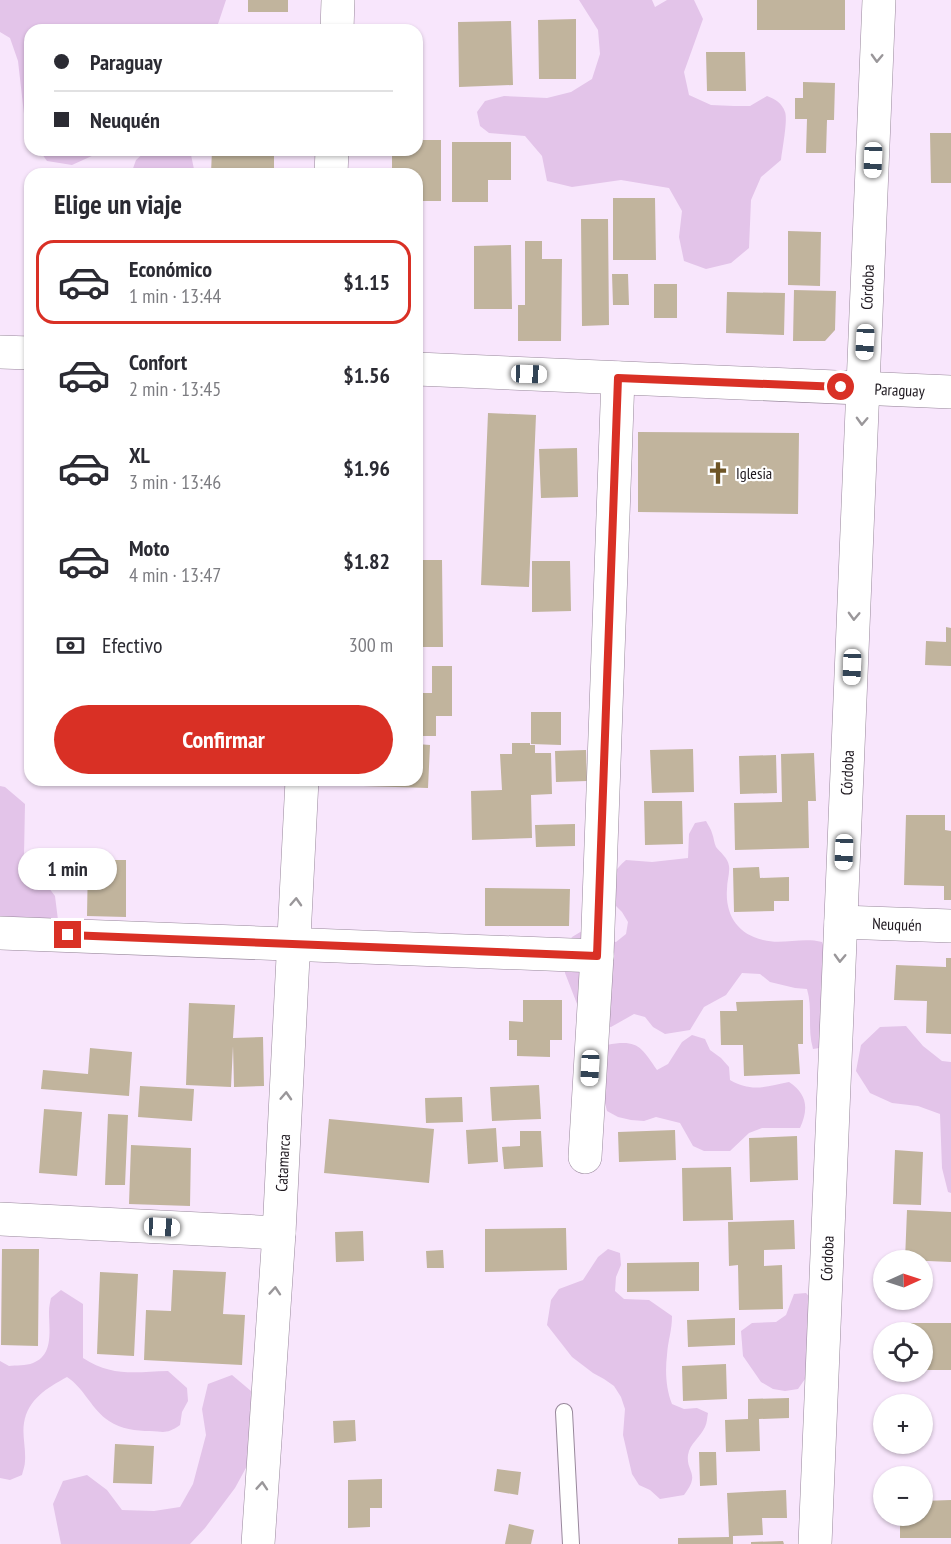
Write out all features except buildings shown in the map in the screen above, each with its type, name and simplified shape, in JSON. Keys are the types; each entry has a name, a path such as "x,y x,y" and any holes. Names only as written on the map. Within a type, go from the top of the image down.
{"street":[{"path":"337,24 338,0"},
{"name":"Córdoba","path":"815,1544 879,0"},
{"path":"0,352 24,353"},
{"name":"Paraguay","path":"423,369 951,392"},
{"path":"585,1157 597,956 618,378"},
{"name":"Catamarca","path":"258,1544 279,1233 302,786"},
{"name":"Neuquén","path":"841,922 951,926"},
{"path":"0,933 597,956"},
{"path":"0,1219 279,1233"}],"lane":[{"path":"564,1412 571,1544"}],"shaded area":[{"path":"0,0 226,0 218,24 24,24 24,114 18,61 10,38 0,32"},
{"path":"579,0 652,0 655,7 667,0 694,0 703,19 684,72 689,95 711,105 734,106 750,106 767,96 773,98 784,109 786,121 781,160 761,177 751,200 749,248 731,263 706,269 684,261 679,237 682,211 669,188 621,180 572,187 547,181 542,156 525,136 489,133 480,126 477,112 485,101 504,96 547,98 571,92 592,79 600,54 598,30"},
{"path":"43,156 92,156 72,165 47,161"},
{"path":"140,156 191,156 194,168 133,168"},
{"path":"0,786 5,787 25,804 24,855 55,896 58,920 0,928"},
{"path":"706,821 716,847 728,863 727,898 734,922 746,933 763,940 822,942 830,966 826,1047 813,1049 807,989 770,982 760,974 742,973 726,995 704,1007 690,1030 665,1034 653,1027 645,1017 634,1014 611,1027 598,1024 579,1009 565,973 565,947 572,937 582,931 616,942 626,934 628,922 613,903 612,879 614,874 626,860 652,862 688,858 689,834 695,823"},
{"path":"906,1026 923,1046 942,1061 951,1062 951,1193 948,1192 942,1168 940,1114 918,1106 892,1103 870,1093 856,1071 861,1045 880,1027"},
{"path":"692,1035 705,1039 710,1050 729,1067 730,1080 753,1087 789,1082 800,1091 805,1102 805,1114 800,1128 762,1128 749,1133 730,1151 704,1151 693,1146 680,1123 656,1117 644,1121 631,1120 607,1111 604,1099 607,1045 626,1043 638,1047 657,1070 668,1064 682,1042"},
{"path":"608,1249 620,1253 621,1265 616,1277 615,1291 624,1299 649,1300 672,1316 666,1367 667,1386 672,1404 684,1409 697,1408 708,1413 705,1427 689,1451 688,1461 692,1482 684,1495 660,1499 650,1490 639,1485 632,1474 623,1435 625,1409 621,1397 614,1386 572,1357 547,1325 551,1300 559,1289 583,1280 598,1257"},
{"path":"61,1290 83,1304 83,1358 114,1371 168,1371 187,1388 188,1401 182,1412 180,1425 172,1430 139,1431 118,1426 103,1416 67,1377 40,1395 26,1415 25,1463 22,1475 10,1480 0,1478 0,1361 9,1366 27,1365 40,1359 49,1341 51,1298"},
{"path":"806,1293 815,1303 805,1379 798,1389 785,1391 773,1389 761,1382 743,1356 741,1331 752,1323 776,1322 786,1315 794,1294"},
{"path":"232,1375 251,1391 256,1414 247,1466 235,1488 190,1544 61,1544 53,1504 63,1481 87,1475 107,1490 122,1510 154,1511 180,1507 193,1484 206,1435 202,1409 208,1384"}],"place":[{"name":"Iglesia","path":"718,473"}],"route":[{"path":"68,935 597,956 618,378 841,387"}]}
